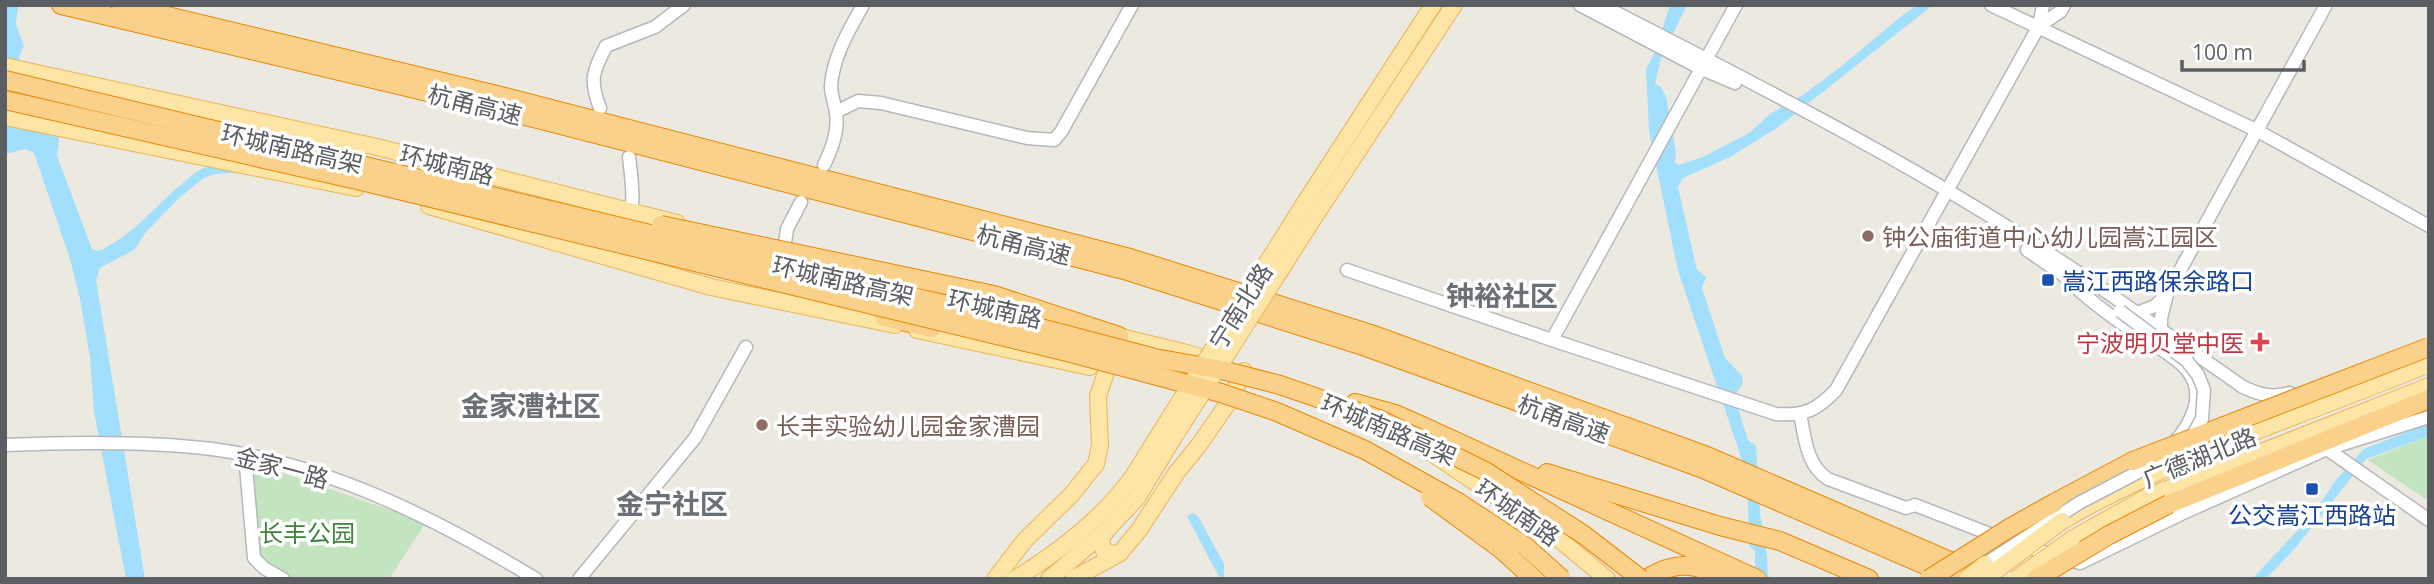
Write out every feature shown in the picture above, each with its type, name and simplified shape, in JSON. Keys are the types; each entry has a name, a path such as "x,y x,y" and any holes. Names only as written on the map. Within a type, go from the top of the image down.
{"highway":[{"name":"杭甬高速","path":"61,5 495,108 1124,270 1366,347 1704,462"},
{"name":"杭甬高速","path":"121,5 500,96 1130,258 1371,334 1704,462 1799,503 1957,579"},
{"name":"环城南路高架","path":"5,80 993,316 1155,358 1223,370 1280,385 1379,419 1485,471 1644,579"},
{"name":"环城南路高架","path":"5,100 499,214 1156,375 1277,412 1365,450 1458,502 1525,546 1562,579"},
{"path":"5,105 217,148"},
{"path":"492,197 608,214 994,295 1119,336"},
{"path":"499,214 590,243 1076,363"},
{"path":"1929,579 1984,568 2011,527 2133,461 2429,347"},
{"path":"1280,385 1395,414 1757,579"},
{"path":"2036,579 2109,535 2169,504 2429,399"},
{"path":"1446,437 1557,477 1780,541 1869,579"},
{"path":"1365,450 1501,549 1534,579"},
{"name":"杭甬高速","path":"1799,503 1984,568"},
{"path":"1644,579 1660,570 1685,565 1709,570 1729,579"},
{"path":"1914,579 1984,568"}],"main road":[{"name":"宁南北路","path":"1017,577 1041,563 1087,527 1162,443 1311,209 1433,5"},
{"name":"宁南北路","path":"1311,209 1454,5"},
{"name":"环城南路","path":"5,66 363,144 634,210 978,305 1119,336 1244,371 1401,433 1554,535 1606,579"},
{"name":"环城南路","path":"5,117 396,196 711,287 1076,363 1228,403 1326,438 1411,481 1485,524 1569,579"},
{"path":"995,579 1025,540 1072,494 1096,464 1100,445 1098,396 1119,336"},
{"name":"广德湖北路","path":"1967,579 2062,520 2117,491 2179,463 2429,364"},
{"path":"1073,579 1120,553 1139,530 1177,472 1228,403 1244,371"},
{"name":"广德湖北路","path":"2016,579 2072,539 2147,497 2429,386"},
{"name":"宁南北路","path":"1049,579 1107,531 1137,498 1162,443"},
{"path":"1107,531 1101,539 1104,551 1120,553"},
{"path":"1008,562 1017,577"}],"street":[{"path":"600,108 592,88 594,70 606,46 654,27 684,5"},
{"path":"824,165 833,146 836,112 831,88 835,66 844,39 863,5"},
{"path":"836,112 858,101 881,103 1027,138 1054,140 1132,5"},
{"path":"1580,5 1704,65 1777,96 1816,118 1946,194 2066,278 2120,311 2187,361 2198,375 2204,390 2204,405 2202,419 2191,438"},
{"path":"1601,5 1683,47 1704,65 1733,82 2007,227 2243,387 2258,394 2275,397 2344,376 2429,339"},
{"path":"1552,340 1736,5"},
{"path":"1992,5 2256,130 2429,226"},
{"path":"1347,270 1776,414 1800,414 1821,406 1836,390 2039,26 2043,5"},
{"path":"2039,26 2061,11 2064,5"},
{"path":"2161,330 2167,294 2326,5"},
{"path":"620,260 634,210 629,157"},
{"path":"776,300 787,229 801,202"},
{"path":"2004,540 2171,446 2193,418 2195,385 2188,370 2115,320 2066,278"},
{"path":"2137,313 2155,306 2167,294"},
{"path":"579,579 695,438 746,347"},
{"path":"1800,414 1809,457 1820,474 1906,508 1915,505 2004,540 2080,563 2181,514 2327,449 2429,417"},
{"name":"金家一路","path":"5,444 144,444 212,449 245,455 356,487 421,514 533,578"},
{"path":"2327,449 2429,520"},
{"path":"245,455 254,558 264,568 283,579"}],"green space":[{"path":"2429,436 2427,500 2368,460"},
{"name":"长丰公园","path":"253,463 426,522 389,579 289,579 259,562"}],"water":[{"path":"5,5 18,7 16,24 24,46 19,57 32,115 57,132 57,156 92,249 98,251 120,239 201,169 220,166 246,172 215,174 204,178 179,198 146,232 134,250 100,268 96,280 145,579 126,579 94,412 90,357 80,299 70,259 34,153 26,149 5,154"},
{"path":"1670,5 1687,5 1661,58 1655,84 1661,87 1666,96 1676,153 1675,163 1679,165 1705,156 1749,133 1770,114 1803,95 1839,68 1917,5 1933,5 1777,128 1730,157 1683,178 1678,187 1697,270 1706,277 1702,288 1725,358 1742,376 1743,383 1734,397 1748,440 1756,446 1760,513 1768,575 1771,579 1759,579 1755,573 1755,551 1749,545 1748,502 1741,457 1678,271 1649,131 1646,69 1655,52"},
{"path":"2429,423 2429,436 2366,459 2297,546 2266,579 2252,579 2313,514 2336,480 2364,449"},
{"path":"1193,513 1198,516 1224,564 1224,579 1220,579 1187,516"}],"place":[{"name":"钟公庙街道中心幼儿园嵩江园区","path":"1868,236"},
{"name":"嵩江西路保余路口","path":"2048,280"},
{"name":"宁波明贝堂中医","path":"2260,342"},
{"name":"长丰实验幼儿园金家漕园","path":"762,425"},
{"name":"公交嵩江西路站","path":"2312,489"}],"district":[{"name":"钟裕社区","path":"1502,295"},
{"name":"金家漕社区","path":"531,405"},
{"name":"金宁社区","path":"672,503"}]}
